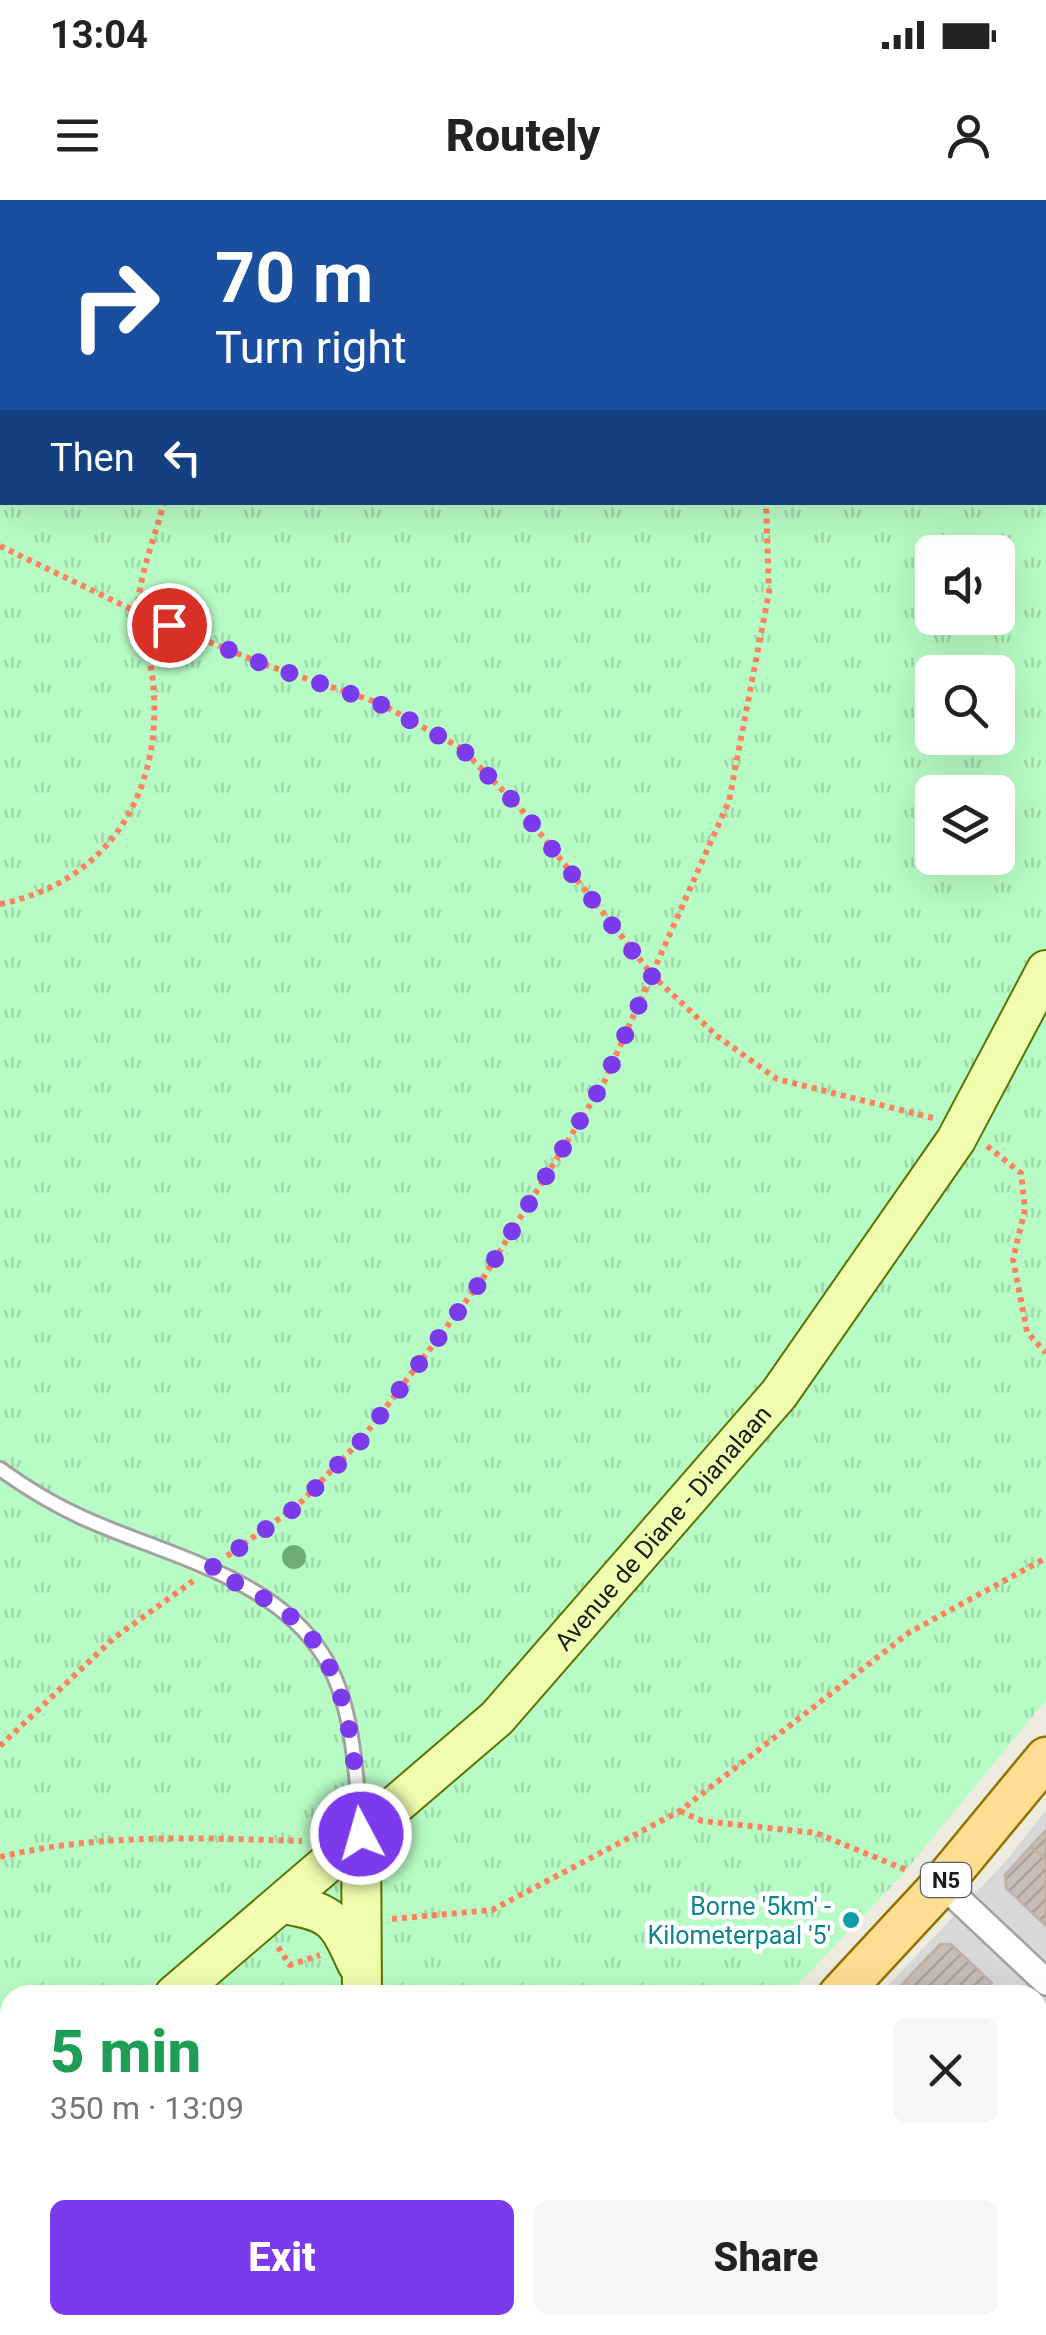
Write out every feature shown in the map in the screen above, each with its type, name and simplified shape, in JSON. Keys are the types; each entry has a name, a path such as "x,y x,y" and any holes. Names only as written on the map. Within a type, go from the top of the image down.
{"main road":[{"name":"N5","path":"846,1985 924,1877 1046,1758"}],"street":[{"name":"Avenue de Diane - Dianalaan","path":"186,1985 498,1718 779,1394 963,1127 1046,970"},
{"path":"356,1968 361,1834"},
{"path":"924,1877 1046,1982"},
{"path":"272,1914 312,1908 335,1919 356,1968"}],"lane":[{"path":"0,1469 79,1516 210,1569 296,1621 324,1656 352,1740 361,1834"}],"path":[{"path":"0,904 27,899 88,864 120,832 137,805 155,736 153,681 137,612 163,505"},
{"path":"0,1746 114,1638 298,1506 362,1440 482,1280 604,1082 729,800 769,592 766,505"},
{"path":"0,546 137,612 263,664 378,703 461,748 520,808 652,976 717,1036 778,1079 963,1127 1021,1173 1025,1210 1014,1259 1027,1332 1046,1354"},
{"path":"402,1918 492,1910 680,1812 910,1632 1046,1558"},
{"path":"680,1812 702,1821 816,1833 924,1877"},
{"path":"0,1858 30,1850 181,1836 305,1841 329,1864"},
{"path":"272,1914 290,1965 320,1955 356,1968"}],"shaded area":[{"path":"1046,1810 1046,1985 888,1985 1005,1862"}],"green space":[{"path":"0,505 1046,505 1046,1700 902,1875 798,1985 0,1985"}],"building":[{"path":"1046,1830 1046,1860 1031,1846"},
{"path":"1031,1846 1046,1860 1046,1926 1006,1888 1005,1875"},
{"path":"940,1944 951,1944 992,1983 909,1985 905,1981"}],"place":[{"name":"Borne '5km' - Kilometerpaal '5'","path":"851,1920"}],"route":[{"path":"169,625 263,664 378,703 461,748 520,808 652,976 604,1082 482,1280 362,1440 298,1506 210,1569 296,1621 324,1656 352,1740 361,1834"}]}
